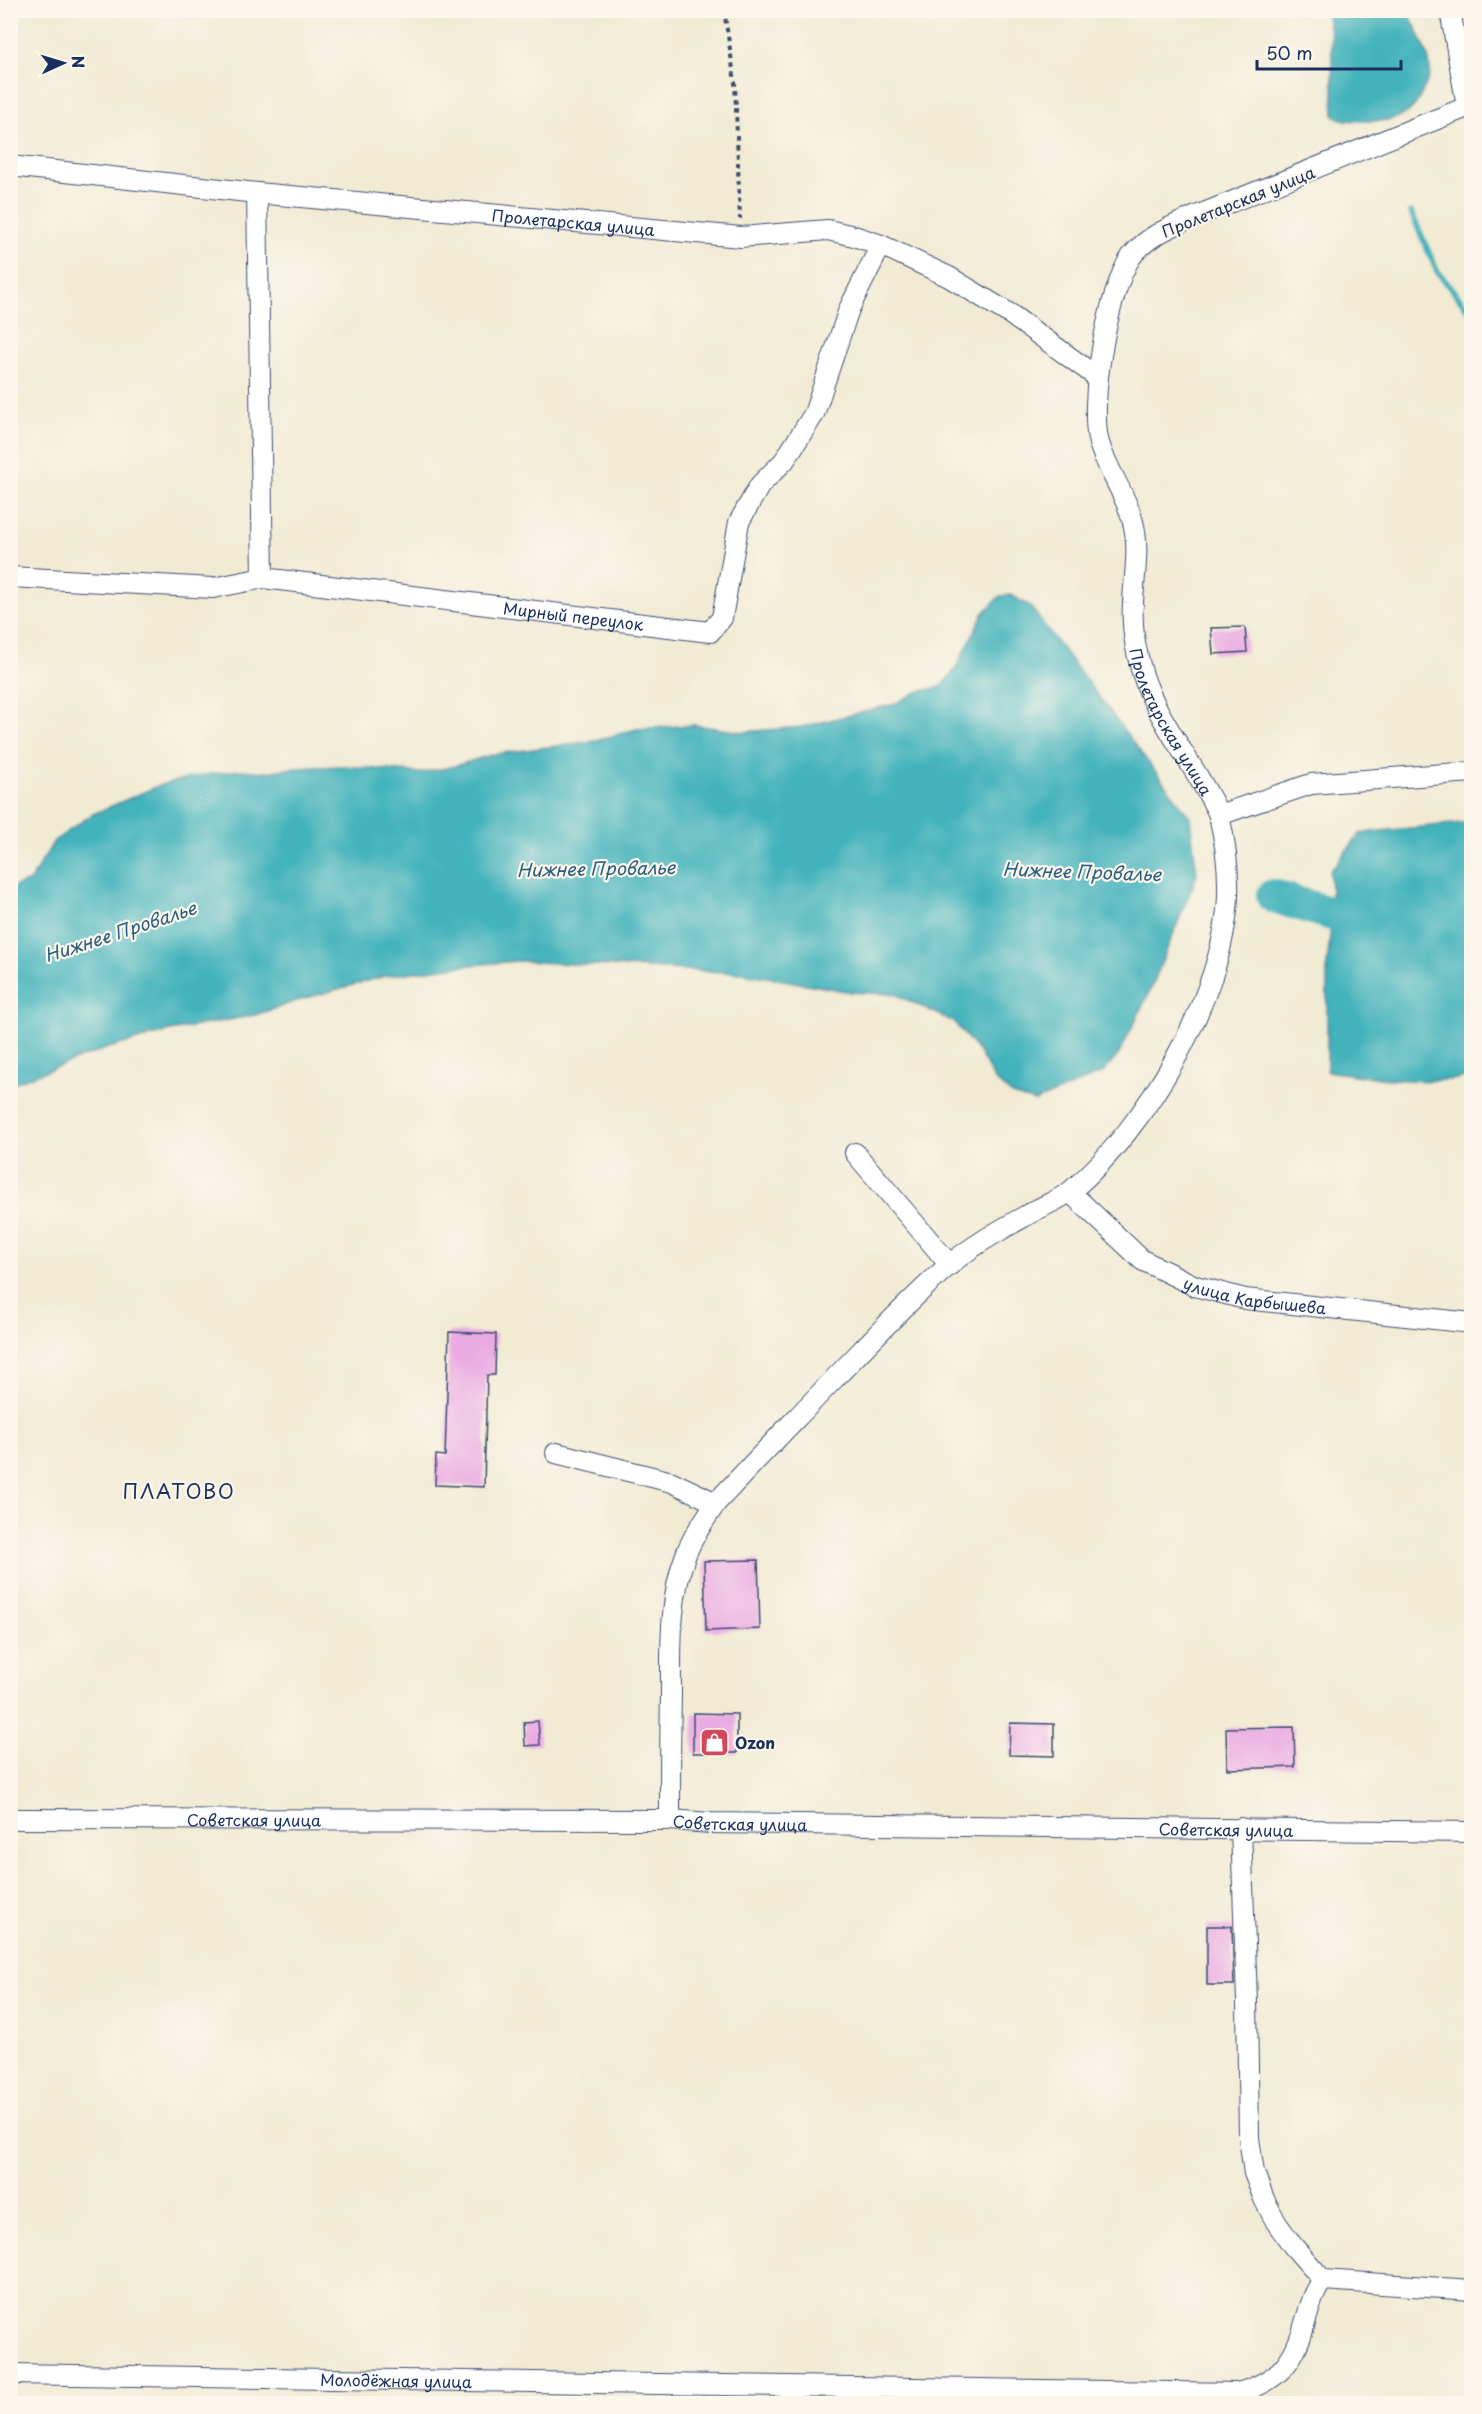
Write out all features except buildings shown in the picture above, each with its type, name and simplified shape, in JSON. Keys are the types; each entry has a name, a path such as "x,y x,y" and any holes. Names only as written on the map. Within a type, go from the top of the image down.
{"street":[{"name":"Пролетарская улица","path":"1450,10 1469,109 1197,216 1150,237 1130,258 1112,300 1097,377 1098,440 1108,469 1133,521 1137,552 1133,605 1138,658 1155,705 1207,788 1219,814 1311,784 1472,772"},
{"name":"Пролетарская улица","path":"10,166 257,193 741,237 828,230 881,245 949,277 1010,314 1097,377"},
{"path":"257,193 263,578"},
{"name":"Мирный переулок","path":"10,577 213,588 263,578 710,632 722,618 739,522 760,485 784,460 814,414 849,309 881,245"},
{"path":"670,1820 671,1660 675,1603 686,1555 698,1530 716,1503 895,1316 950,1265 988,1238 1070,1192 1105,1160 1134,1125 1159,1087 1201,1002 1219,954 1228,897 1226,844 1219,814"},
{"path":"855,1153 950,1265"},
{"name":"улица Карбышева","path":"1070,1192 1142,1260 1194,1286 1245,1299 1472,1323"},
{"path":"556,1453 672,1482 716,1503"},
{"name":"Советская улица","path":"10,1819 670,1820 711,1823 1472,1832"},
{"path":"1240,1828 1247,2002 1249,2138 1254,2173 1263,2199 1293,2246 1323,2280 1472,2290"},
{"name":"Молодёжная улица","path":"10,2374 1238,2393 1262,2386 1280,2373 1301,2336 1315,2291 1323,2280"}],"path":[{"path":"724,10 735,82 741,237"}],"water":[{"path":"1326,11 1408,11 1425,48 1430,71 1419,98 1408,112 1394,119 1375,121 1349,120 1334,116 1331,36"},
{"path":"1010,595 1029,605 1190,817 1197,875 1151,989 1119,1054 1104,1072 1035,1102 1012,1095 994,1079 979,1052 954,1022 895,994 851,992 743,973 517,961 385,976 255,1015 170,1031 105,1049 11,1084 11,888 30,881 54,841 91,815 160,785 198,776 241,770 266,772 293,768 345,766 421,773 494,754 595,741 636,729 695,725 743,732 802,727 895,704 917,692 941,687 955,670 983,614 1000,596"},
{"path":"1471,822 1471,1077 1418,1080 1327,1071 1327,966 1332,914 1330,871 1361,833"}],"waterway":[{"path":"1411,212 1437,271 1472,314"},
{"name":"Нижнее Провалье","path":"1273,896 1332,914 1472,905"}],"place":[{"name":"Ozon","path":"714,1742"}],"district":[{"name":"ПЛАТОВО","path":"179,1491"}]}
